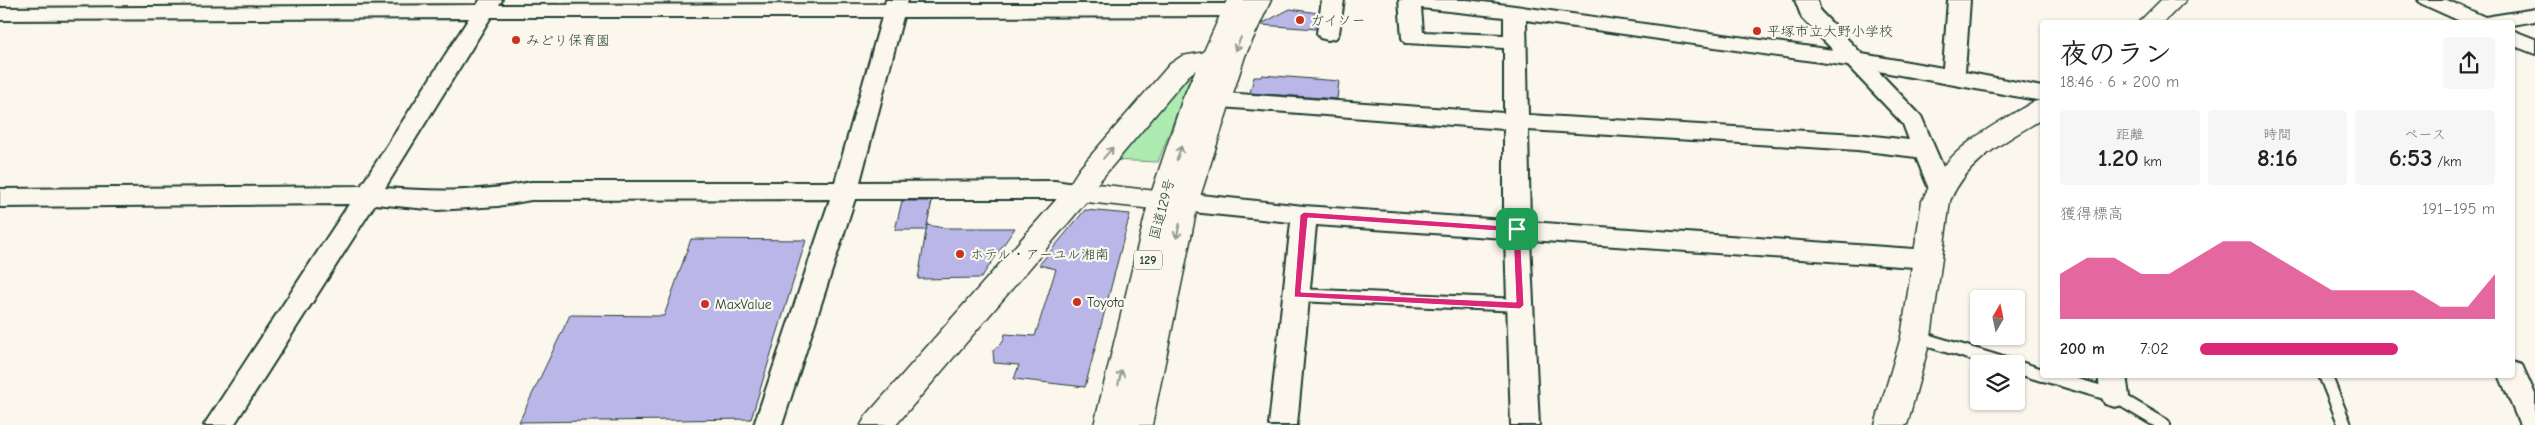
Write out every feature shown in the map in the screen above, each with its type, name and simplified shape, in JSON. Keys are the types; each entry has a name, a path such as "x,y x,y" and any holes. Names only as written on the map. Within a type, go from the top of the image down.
{"main road":[{"name":"国道129号","path":"1207,99 1233,56 1259,0"},
{"path":"2153,20 2174,0"},
{"name":"国道129号","path":"1110,425 1174,201 1207,99 1212,58 1236,5"},
{"path":"877,425 1079,192 1089,175 1179,70 1190,61 1212,58"},
{"path":"1891,425 1916,337 1936,201 1940,188 1957,166 1974,150 2040,109"},
{"path":"1079,192 1174,201"},
{"name":"国道129号","path":"1136,425 1174,201"}],"street":[{"path":"1328,33 1332,0"},
{"path":"1515,42 1413,38 1410,0 1515,12 1857,60 1954,75 2040,94"},
{"path":"1806,0 1810,12 1913,121 1940,188"},
{"path":"1954,75 1959,0"},
{"path":"2428,0 2474,20"},
{"path":"0,14 487,5 1236,5"},
{"path":"218,425 368,195 487,5"},
{"path":"768,425 845,191 895,5"},
{"path":"1515,12 1517,229 1525,425"},
{"path":"2502,20 2535,15"},
{"path":"2515,38 2535,47"},
{"path":"1207,99 1516,122 1857,142 1924,150"},
{"path":"0,198 368,195 438,201 498,197 531,191 1055,190 1079,192"},
{"path":"1174,201 1304,215 1928,259"},
{"path":"1283,425 1304,215"},
{"path":"2514,378 2534,425"}],"lane":[{"path":"1297,295 1520,305"},
{"path":"1916,337 1976,355"},
{"path":"2025,370 2040,374"},
{"path":"2064,378 2114,385 2164,425"},
{"path":"2326,378 2345,425"}],"green space":[{"path":"1186,75 1190,78 1158,162 1109,160"}],"building":[{"name":"ガイソー","path":"1290,9 1318,13 1316,29 1261,25 1263,23"},
{"path":"1262,75 1339,81 1337,99 1250,93 1254,77 1261,77"},
{"path":"902,201 932,201 926,230 895,230"},
{"name":"Toyota","path":"1085,210 1130,214 1085,387 1014,379 1019,365 994,363 993,350 1003,342 1005,334 1035,336 1056,269 1039,265"},
{"name":"ホテル・アーユル湘南","path":"927,225 944,228 1015,228 981,278 918,279"},
{"path":"691,239 806,240 751,419 519,422 570,315 664,316"}],"place":[{"name":"ガイソー","path":"1300,20"},
{"name":"平塚市立大野小学校","path":"1757,31"},
{"name":"みどり保育園","path":"516,40"},
{"name":"ホテル・アーユル湘南","path":"960,254"},
{"name":"Toyota","path":"1077,302"},
{"name":"MaxValue","path":"705,304"}],"route":[{"path":"1304,215 1517,229 1520,305 1297,295 1304,215"}]}
